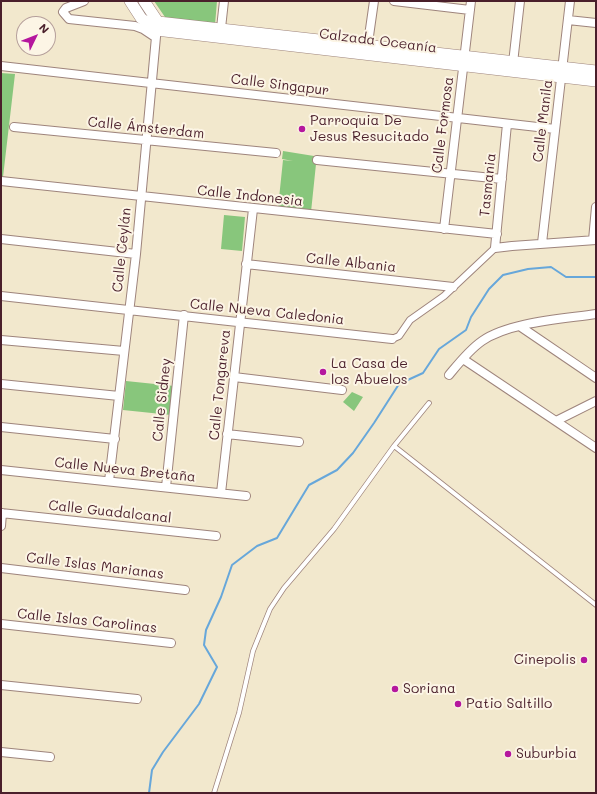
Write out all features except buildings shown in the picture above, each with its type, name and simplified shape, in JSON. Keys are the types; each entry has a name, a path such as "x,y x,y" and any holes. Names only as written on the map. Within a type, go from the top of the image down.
{"street":[{"name":"Calzada Oceanía","path":"84,1 66,8 63,12 69,19 156,30 367,50"},
{"path":"130,1 141,18 156,30"},
{"path":"144,1 156,30"},
{"path":"221,28 224,1"},
{"path":"367,50 374,1"},
{"path":"394,1 423,3 470,10"},
{"name":"Calle Formosa","path":"444,229 471,1"},
{"path":"514,63 520,1"},
{"name":"Calle Manila","path":"542,243 570,1"},
{"path":"568,20 596,23"},
{"name":"Calzada Oceanía","path":"156,30 221,28 367,50 463,62 562,72 596,71"},
{"name":"Calle Ceylán","path":"110,481 136,254 140,197 148,141 156,30"},
{"name":"Calzada Oceanía","path":"463,62 514,63 562,72 596,81"},
{"name":"Calle Singapur","path":"1,66 555,129"},
{"name":"Tasmania","path":"495,248 508,124"},
{"name":"Calle Ámsterdam","path":"14,127 276,153"},
{"path":"318,160 502,179"},
{"name":"Calle Indonesia","path":"1,181 497,234"},
{"path":"495,248 594,240 596,207"},
{"name":"Calle Tongareva","path":"221,493 253,209"},
{"path":"1,240 136,254"},
{"name":"Calle Nueva Caledonia","path":"1,296 240,321 392,339 399,336 410,320 453,287 495,248"},
{"name":"Calle Albania","path":"246,264 453,287"},
{"path":"449,375 463,358 488,337 521,327 596,314"},
{"name":"Calle Sidney","path":"166,487 184,315"},
{"path":"521,327 596,378"},
{"path":"1,340 124,351"},
{"path":"463,358 596,448"},
{"path":"234,377 342,390"},
{"path":"1,384 119,396"},
{"path":"556,421 596,401"},
{"path":"1,427 115,439"},
{"path":"228,434 300,442"},
{"name":"Calle Nueva Bretaña","path":"1,470 246,496"},
{"path":"1,526 2,513"},
{"name":"Calle Guadalcanal","path":"2,513 216,536"},
{"name":"Calle Islas Marianas","path":"1,568 185,590"},
{"name":"Calle Islas Carolinas","path":"1,624 171,643"},
{"path":"1,685 137,699"},
{"path":"1,752 50,757"}],"lane":[{"path":"214,793 239,714 253,651 270,609 284,588 334,529 394,446 429,403"},
{"path":"394,446 596,605"}],"green space":[{"path":"154,1 217,1 215,25 167,20"},
{"path":"1,73 15,74 3,177 1,177"},
{"path":"283,151 314,156 314,164 316,164 311,212 278,208 283,160 293,161 282,159"},
{"path":"224,215 245,217 242,251 221,249"},
{"path":"126,381 174,386 171,415 123,410"},
{"path":"352,392 363,397 354,411 343,402"}],"waterway":[{"path":"149,793 152,770 163,752 199,704 217,667 204,645 206,630 221,597 232,565 257,546 277,538 309,485 337,470 353,453 399,384 423,373 439,349 466,330 471,317 489,289 503,275 528,269 551,267 566,277 596,277"}],"place":[{"name":"Parroquia De Jesus Resucitado","path":"302,129"},
{"name":"La Casa de los Abuelos","path":"323,372"},
{"name":"Cinepolis","path":"584,660"},
{"name":"Soriana","path":"395,689"},
{"name":"Patio Saltillo","path":"458,704"},
{"name":"Suburbia","path":"508,754"}]}
